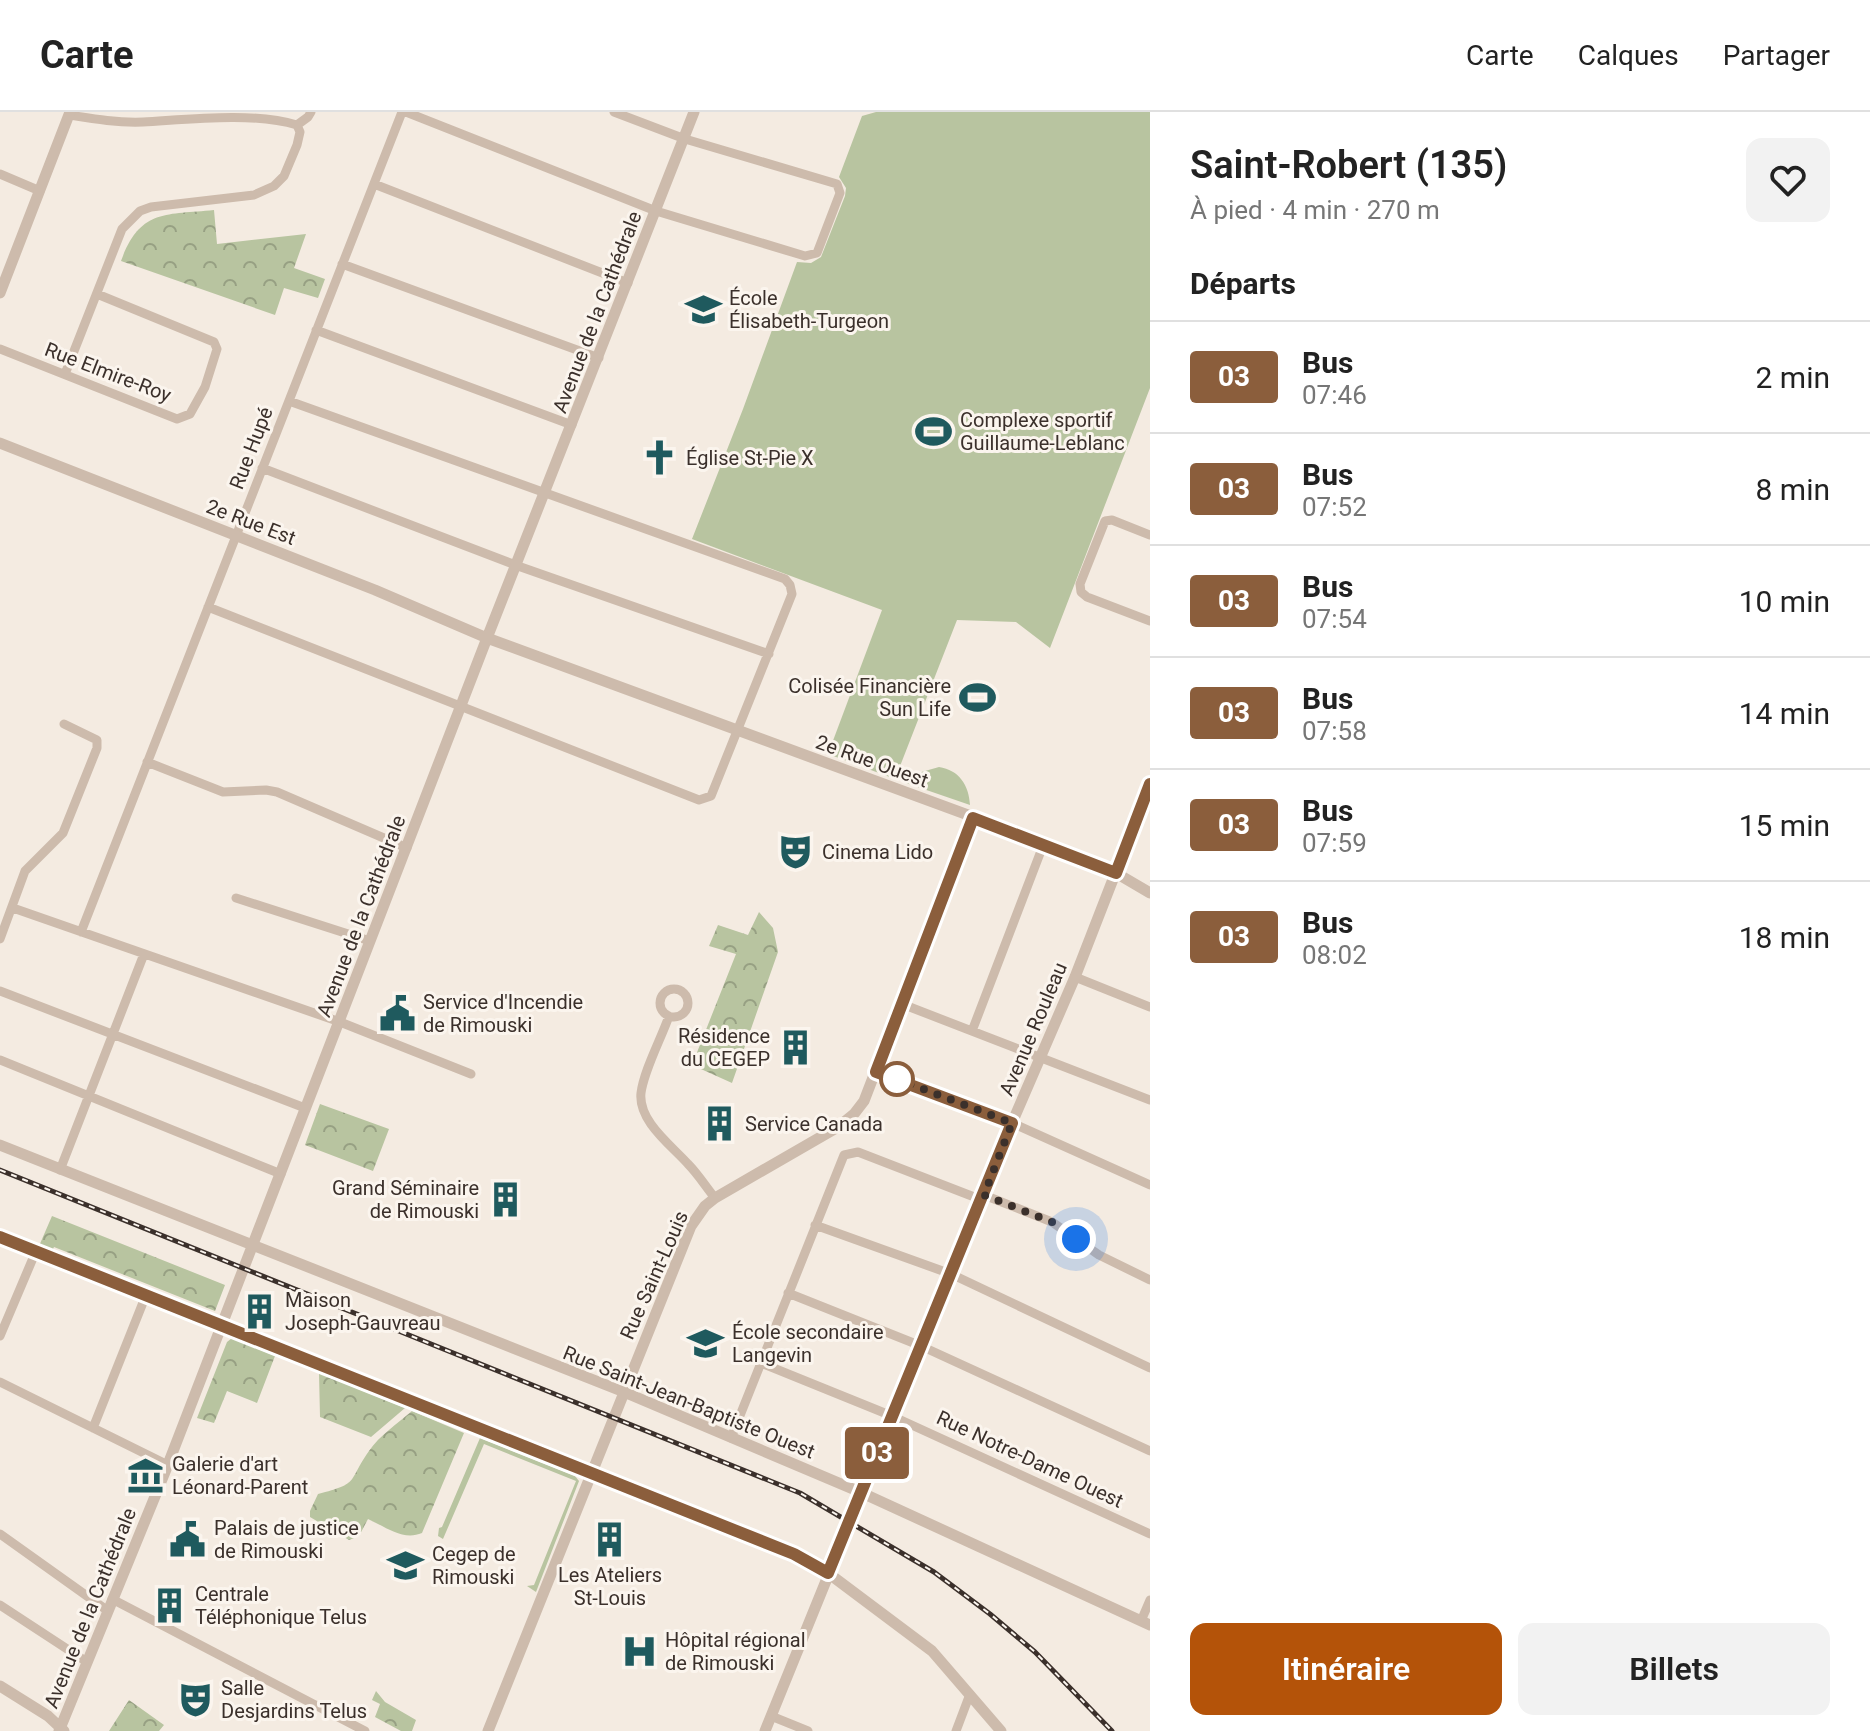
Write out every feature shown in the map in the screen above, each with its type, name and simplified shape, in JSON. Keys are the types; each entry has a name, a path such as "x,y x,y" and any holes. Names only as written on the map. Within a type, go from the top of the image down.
{"street":[{"path":"0,293 6,263 40,191 69,114 113,121 234,112 270,114 297,125 300,132 297,145 284,176 263,192 151,207 131,219 122,229 65,374"},
{"path":"297,125 311,112"},
{"path":"404,112 656,211 805,256 817,252 840,193 837,184 685,139 614,112"},
{"name":"Rue Hupé","path":"81,932 404,112"},
{"name":"Avenue de la Cathédrale","path":"61,1730 168,1465 694,112"},
{"path":"0,174 40,191"},
{"path":"374,184 628,283"},
{"path":"342,264 599,358"},
{"name":"Rue Elmire-Roy","path":"0,349 177,419 190,414 205,387 217,349 214,342 97,294"},
{"path":"316,330 572,425"},
{"path":"208,607 699,800 711,796 769,654 792,594 785,579 289,401"},
{"name":"2e Rue Est","path":"0,443 375,590 487,638"},
{"path":"262,468 518,566 769,654"},
{"path":"1150,535 1108,520 1098,537 1080,590 1087,597 1150,621"},
{"name":"2e Rue Ouest","path":"487,638 1044,843 1116,873 1150,893"},
{"path":"0,939 25,871 63,833 97,748 97,740 64,724"},
{"path":"147,762 223,792 277,792 407,848"},
{"name":"Avenue Rouleau","path":"765,1731 1148,793"},
{"name":"Rue Saint-Louis","path":"488,1731 691,1226 715,1198 838,1127 864,1101 973,818"},
{"path":"972,1031 1044,843"},
{"path":"236,898 370,941"},
{"path":"13,908 340,1022 471,1074"},
{"path":"60,1170 144,954"},
{"path":"1075,977 1150,1007"},
{"path":"0,991 305,1108"},
{"path":"902,1004 1150,1100"},
{"path":"669,1016 642,1088 642,1105 655,1127 715,1198"},
{"path":"0,1060 281,1174"},
{"path":"876,1072 1012,1123 1150,1185"},
{"name":"Rue Saint-Jean-Baptiste Ouest","path":"0,1145 624,1392 860,1492 1146,1623"},
{"path":"731,1438 844,1155 858,1152 1052,1222 1099,1255 1150,1280"},
{"path":"815,1225 951,1274 1150,1368"},
{"path":"0,1237 794,1554 828,1573 932,1651 1001,1731"},
{"path":"0,1336 36,1251"},
{"path":"788,1293 921,1346 1150,1451"},
{"path":"93,1428 146,1295"},
{"name":"Rue Notre-Dame Ouest","path":"761,1363 892,1416 1150,1534"},
{"path":"0,1382 168,1465"},
{"path":"0,1534 110,1605 365,1731"},
{"path":"1146,1623 1150,1600"},
{"path":"2,1611 87,1662"},
{"path":"0,1686 48,1716 61,1730"},
{"path":"956,1731 970,1694"},
{"path":"771,1716 808,1731"}],"green space":[{"name":"Complexe sportif Guillaume-Leblanc","path":"876,112 1150,112 1150,388 1050,648 1016,622 957,620 895,779 828,754 882,610 692,539 797,262 811,263 821,257 845,196 846,188 839,177 862,116"},
{"path":"214,210 217,244 306,234 294,268 325,279 318,298 284,288 275,315 121,261 128,244 146,223 168,215"},
{"path":"939,767 952,771 962,780 970,805 906,783 918,773"},
{"path":"759,912 773,928 778,952 732,1083 692,1065 736,954 709,946 718,925 748,935"},
{"path":"320,1104 389,1129 373,1171 305,1145"},
{"path":"52,1216 225,1285 215,1311 54,1247 52,1251 39,1246"},
{"path":"232,1338 275,1356 257,1403 227,1391 214,1423 197,1418 227,1342"},
{"path":"319,1373 405,1408 371,1437 320,1417"},
{"path":"412,1411 464,1433 422,1533 401,1534 368,1519 359,1536 349,1540 310,1517 318,1494 347,1484 373,1445"},
{"path":"480,1438 575,1476 579,1481 536,1592 527,1586 534,1585 576,1481 484,1444 443,1539 438,1536 439,1528"},
{"path":"376,1691 385,1702 416,1720 412,1731 401,1731 375,1717 380,1704 372,1700"},
{"path":"129,1700 164,1725 159,1731 109,1731"}],"railway":[{"path":"0,1170 800,1493 934,1572 990,1614 1035,1652 1112,1731"}],"bus line":[{"name":"03","path":"0,1237 794,1554 828,1573 1012,1123 876,1072 973,818 1116,873 1150,784"}],"place":[{"name":"École Élisabeth-Turgeon","path":"703,310"},
{"name":"Complexe sportif Guillaume-Leblanc","path":"934,431"},
{"name":"Église St-Pie X","path":"660,458"},
{"name":"Colisée Financière Sun Life","path":"977,698"},
{"name":"Cinema Lido","path":"796,852"},
{"name":"Service d'Incendie de Rimouski","path":"397,1014"},
{"name":"Résidence du CEGEP","path":"796,1048"},
{"name":"Service Canada","path":"719,1124"},
{"name":"Grand Séminaire de Rimouski","path":"505,1199"},
{"name":"Maison Joseph-Gauvreau","path":"259,1311"},
{"name":"École secondaire Langevin","path":"706,1344"},
{"name":"Galerie d'art Léonard-Parent","path":"146,1476"},
{"name":"Palais de justice de Rimouski","path":"188,1539"},
{"name":"Les Ateliers St-Louis","path":"610,1540"},
{"name":"Cegep de Rimouski","path":"406,1566"},
{"name":"Centrale Téléphonique Telus","path":"169,1606"},
{"name":"Hôpital régional de Rimouski","path":"639,1651"},
{"name":"Salle Desjardins Telus","path":"195,1700"}],"route":[{"path":"897,1079 1012,1123 984,1195 1052,1222 1076,1239"}]}
